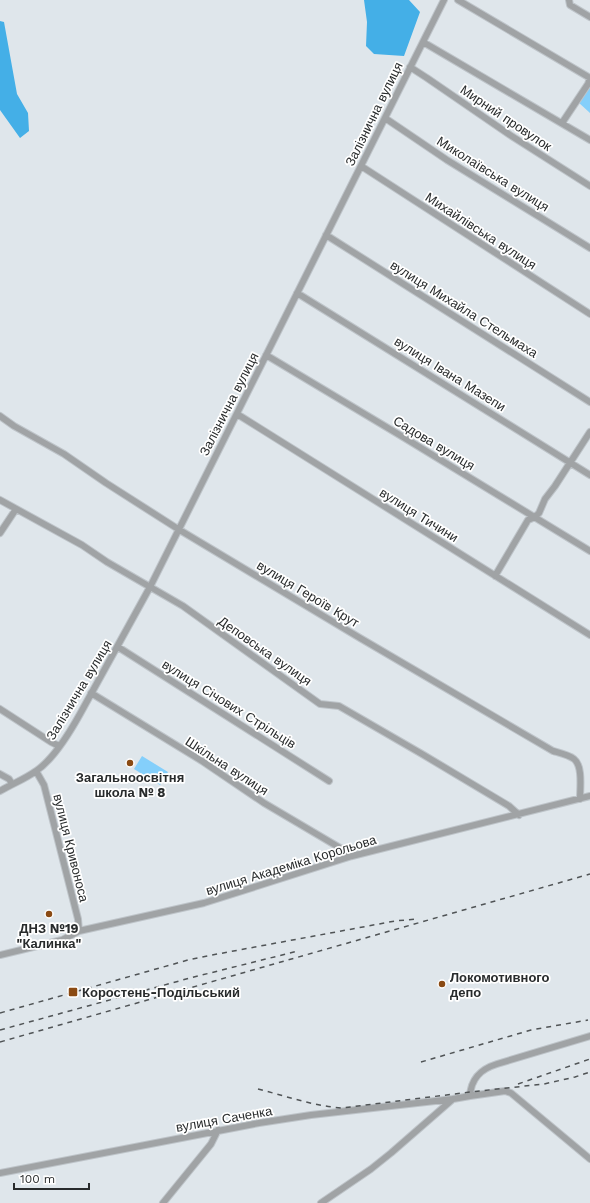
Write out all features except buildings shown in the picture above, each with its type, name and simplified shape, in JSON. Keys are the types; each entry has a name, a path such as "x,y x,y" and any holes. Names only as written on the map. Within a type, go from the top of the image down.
{"street":[{"name":"Залізнична вулиця","path":"0,790 36,771 49,759 70,732 118,647 150,587 444,0"},
{"path":"458,0 590,78 588,84 562,123"},
{"path":"569,0 570,5 590,17"},
{"path":"423,42 590,140"},
{"name":"Мирний провулок","path":"410,67 510,135 590,186"},
{"name":"Миколаївська вулиця","path":"384,118 448,160 590,248"},
{"name":"Михайлівська вулиця","path":"361,166 590,314"},
{"name":"вулиця Михайла Стельмаха","path":"326,234 590,402"},
{"name":"вулиця Івана Мазепи","path":"297,293 590,475"},
{"name":"Садова вулиця","path":"266,355 590,551"},
{"name":"вулиця Тичини","path":"237,414 590,635"},
{"name":"вулиця Героїв Крут","path":"0,416 14,426 64,454 106,484 178,529 360,638 553,751 573,758 578,763 580,769 580,799"},
{"path":"495,576 528,520 535,517 539,513 545,500 590,432"},
{"name":"Деповська вулиця","path":"0,500 82,545 107,562 183,606 320,704 339,706 503,802 519,815"},
{"path":"0,533 16,509"},
{"name":"вулиця Січових Стрільців","path":"118,647 329,781"},
{"name":"Шкільна вулиця","path":"91,693 202,761 264,803 352,856"},
{"path":"0,709 59,746"},
{"name":"вулиця Кривоноса","path":"36,771 44,785 78,919 79,931"},
{"path":"0,774 12,784"},
{"name":"вулиця Академіка Корольова","path":"0,956 62,940 79,931 204,903 352,856 590,796"},
{"path":"470,1096 475,1080 483,1070 488,1067 590,1036"},
{"name":"вулиця Саченка","path":"0,1173 260,1123 311,1115 453,1099 505,1091 511,1092 516,1096 590,1159"},
{"path":"321,1203 371,1169 453,1099"},
{"path":"163,1203 211,1144 218,1130"}],"shaded area":[{"path":"364,0 409,0 420,12 404,56 374,54 366,46 367,22"},
{"path":"0,21 4,22 17,94 28,113 29,131 20,138 0,110"},
{"path":"590,85 590,113 578,102"},
{"path":"142,756 168,772 160,785 134,769"}],"railway":[{"path":"0,1042 590,874"},
{"path":"0,1013 188,960 395,921 416,919"},
{"path":"0,1030 190,978 298,951"},
{"path":"421,1062 531,1030 588,1020"},
{"path":"518,1084 590,1059"},
{"path":"258,1089 310,1103 342,1108 544,1084 590,1072"}],"place":[{"name":"Загальноосвітня школа № 8","path":"130,763"},
{"name":"ДНЗ №19 \"Калинка\"","path":"49,914"},
{"name":"Локомотивного депо","path":"442,984"},
{"name":"Коростень-Подільський","path":"73,992"}]}
